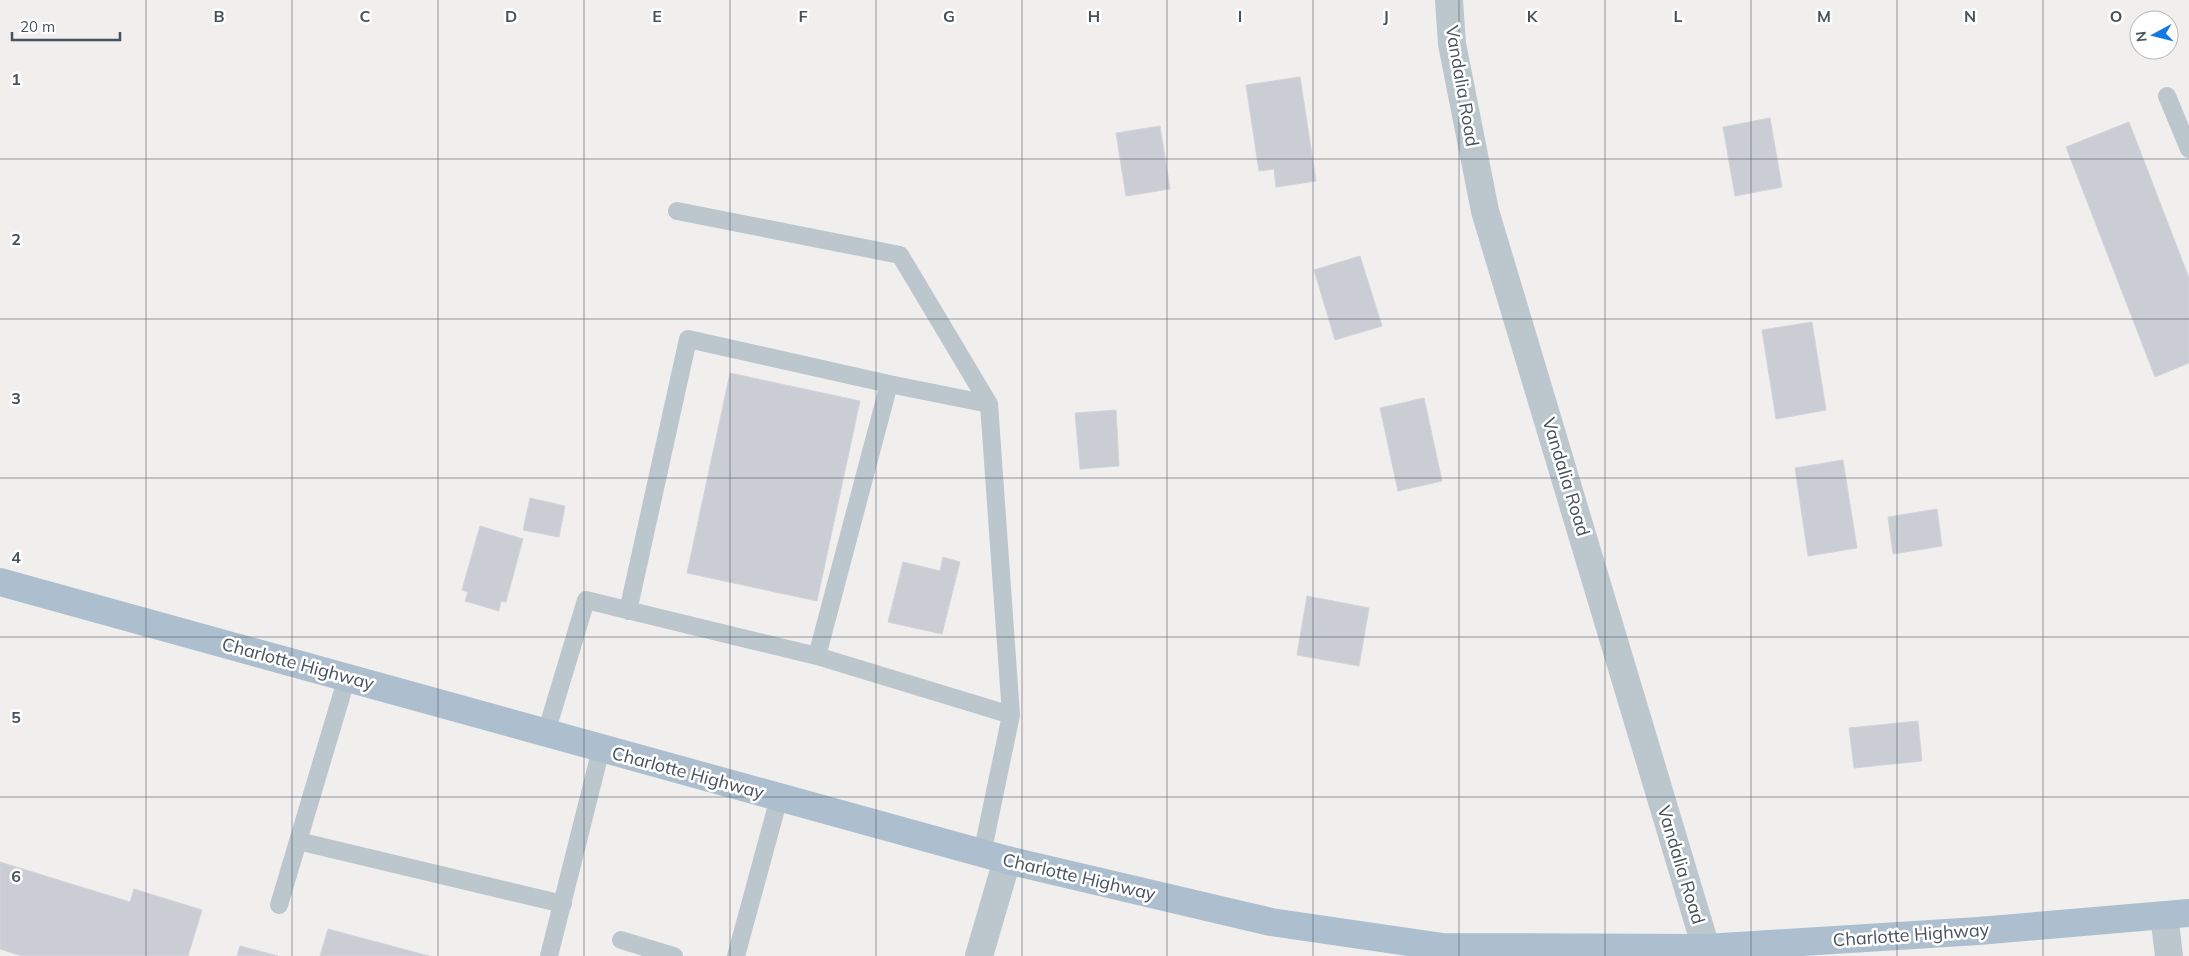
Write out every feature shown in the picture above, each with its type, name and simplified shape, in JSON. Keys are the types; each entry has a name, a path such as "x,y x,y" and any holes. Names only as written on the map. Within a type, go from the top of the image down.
{"main road":[{"name":"Charlotte Highway","path":"0,582 994,857 1271,922 1443,947 1706,952 2177,914"}],"street":[{"name":"Vandalia Road","path":"1449,0 1452,44 1485,211 1706,952"},
{"path":"979,956 994,857"},
{"path":"2169,956 2177,914"}],"lane":[{"path":"2167,96 2189,149"},
{"path":"677,211 900,254 990,404 1012,715 994,857"},
{"path":"628,611 688,339 889,384 990,404"},
{"path":"817,656 889,384"},
{"path":"546,733 586,600 817,656 1012,715"},
{"path":"279,905 347,677"},
{"path":"549,956 601,749"},
{"path":"736,956 779,798"},
{"path":"298,841 563,904"},
{"path":"621,940 674,956"}],"building":[{"path":"1300,77 1316,181 1276,187 1274,169 1259,171 1246,85"},
{"path":"1770,118 1782,187 1735,196 1723,127"},
{"path":"2129,122 2189,278 2189,363 2155,377 2066,147"},
{"path":"1160,126 1170,189 1126,196 1116,133"},
{"path":"1360,256 1382,326 1335,340 1314,270"},
{"path":"1812,322 1826,410 1776,419 1762,330"},
{"path":"730,373 860,401 817,601 687,573"},
{"path":"1424,398 1442,481 1398,491 1380,408"},
{"path":"1116,410 1119,466 1080,469 1075,413"},
{"path":"1843,460 1857,548 1808,556 1795,468"},
{"path":"530,498 565,506 559,537 523,530"},
{"path":"1937,509 1942,546 1893,554 1888,517"},
{"path":"480,526 523,539 506,602 501,601 499,611 465,601 468,592 462,590"},
{"path":"943,557 960,562 942,634 888,622 903,562 940,571"},
{"path":"1307,596 1369,608 1359,666 1297,655"},
{"path":"1918,721 1922,761 1854,768 1849,728"},
{"path":"0,862 130,902 134,889 202,910 188,956 22,956 0,949"},
{"path":"328,929 429,956 320,956"},
{"path":"240,946 278,956 237,956"}]}
